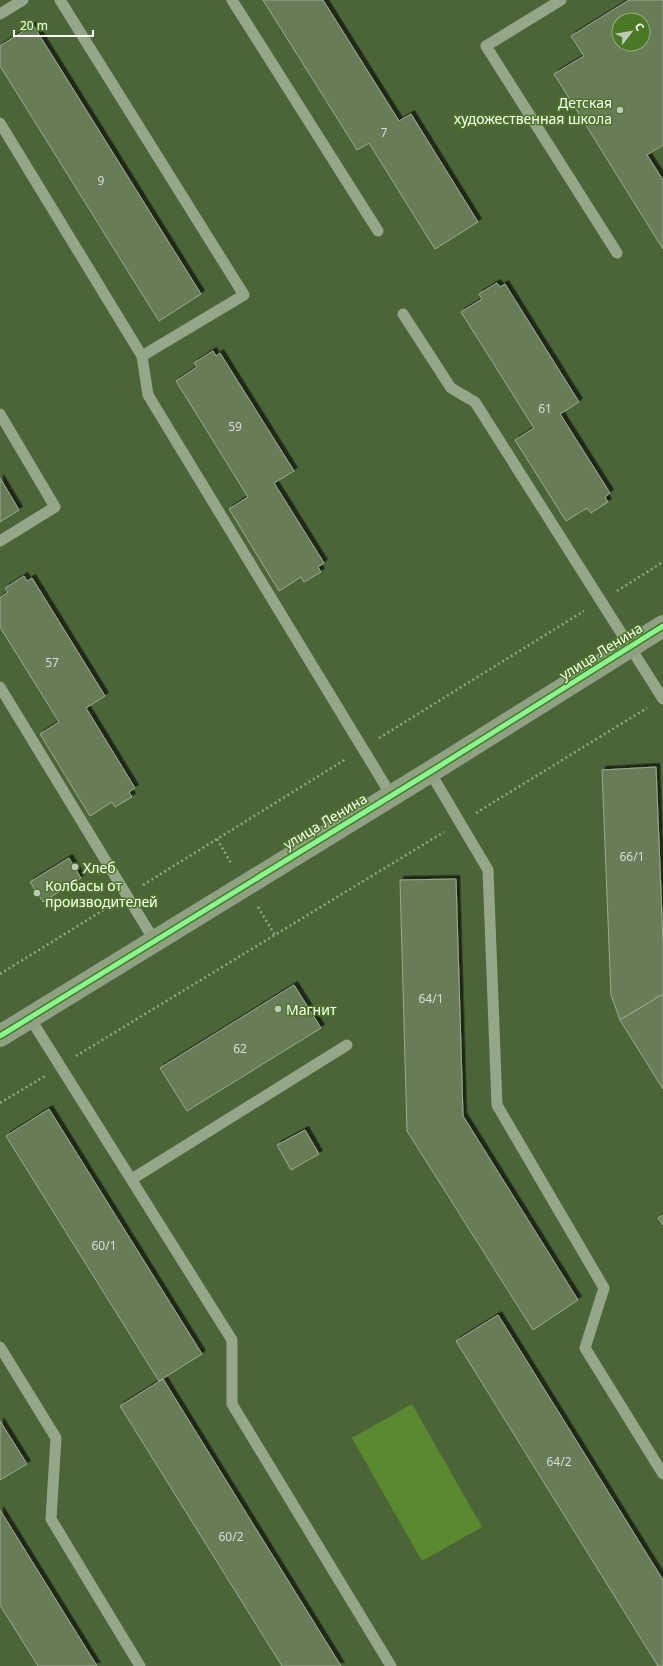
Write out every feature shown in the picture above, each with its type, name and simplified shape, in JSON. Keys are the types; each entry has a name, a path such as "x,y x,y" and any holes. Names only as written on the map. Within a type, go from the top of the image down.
{"street":[{"name":"улица Ленина","path":"0,1036 154,940 430,772 663,626"}],"lane":[{"path":"0,14 23,0"},
{"path":"60,0 244,295 142,356"},
{"path":"232,0 378,230"},
{"path":"561,0 486,46 617,253"},
{"path":"0,123 142,356 148,395 391,795"},
{"path":"403,314 451,388 475,402 631,646 663,699"},
{"path":"0,414 55,507 0,541"},
{"path":"0,686 154,940"},
{"path":"430,772 459,824 488,870 497,1105 604,1288 585,1348 663,1474"},
{"path":"30,1018 232,1340 232,1404 391,1666"},
{"path":"132,1179 347,1045"},
{"path":"0,1347 56,1438 50,1519 140,1666"}],"path":[{"path":"0,974 663,562"},
{"path":"0,1104 663,699"},
{"path":"256,904 275,935"}],"green space":[{"path":"412,1404 482,1527 422,1561 352,1438"}],"building":[{"path":"263,0 323,0 399,121 411,114 478,222 435,249 369,143 357,150"},
{"name":"Детская художественная школа","path":"629,0 663,0 663,145 647,155 663,180 663,249 554,74 584,56 571,36"},
{"path":"33,25 201,294 159,321 0,66 0,46"},
{"path":"497,283 500,287 505,284 579,402 560,414 610,493 605,497 608,502 591,513 587,508 566,521 515,440 534,428 461,312 482,299 479,294"},
{"path":"213,351 216,356 220,353 294,471 274,483 324,563 318,567 321,572 304,582 301,577 279,591 229,509 248,497 176,381 197,367 194,363"},
{"path":"0,478 19,510 0,522"},
{"path":"24,576 27,581 32,578 105,696 86,708 135,788 129,792 132,797 115,807 112,802 90,816 40,734 59,722 0,627 0,598 8,592 5,588"},
{"path":"656,767 663,943 663,994 620,1020 611,995 602,770"},
{"path":"69,858 81,878 43,902 30,882"},
{"path":"456,879 463,1116 578,1300 533,1330 407,1131 400,880"},
{"path":"294,985 321,1028 187,1111 160,1068"},
{"path":"663,994 663,1089 620,1020"},
{"path":"49,1109 202,1354 159,1381 6,1136"},
{"path":"305,1130 319,1154 291,1170 277,1145"},
{"path":"663,1215 663,1225 658,1218"},
{"path":"498,1315 663,1580 663,1666 658,1666 456,1341"},
{"path":"163,1379 341,1666 282,1666 120,1406"},
{"path":"0,1421 27,1464 0,1480"},
{"path":"0,1510 97,1666 38,1666 0,1605"}],"cycle path":[{"path":"0,1036 430,772 663,626"}],"place":[{"name":"Детская художественная школа","path":"620,110"},
{"name":"Хлеб","path":"75,867"},
{"name":"Колбасы от производителей","path":"37,893"},
{"name":"Магнит","path":"278,1009"}]}
